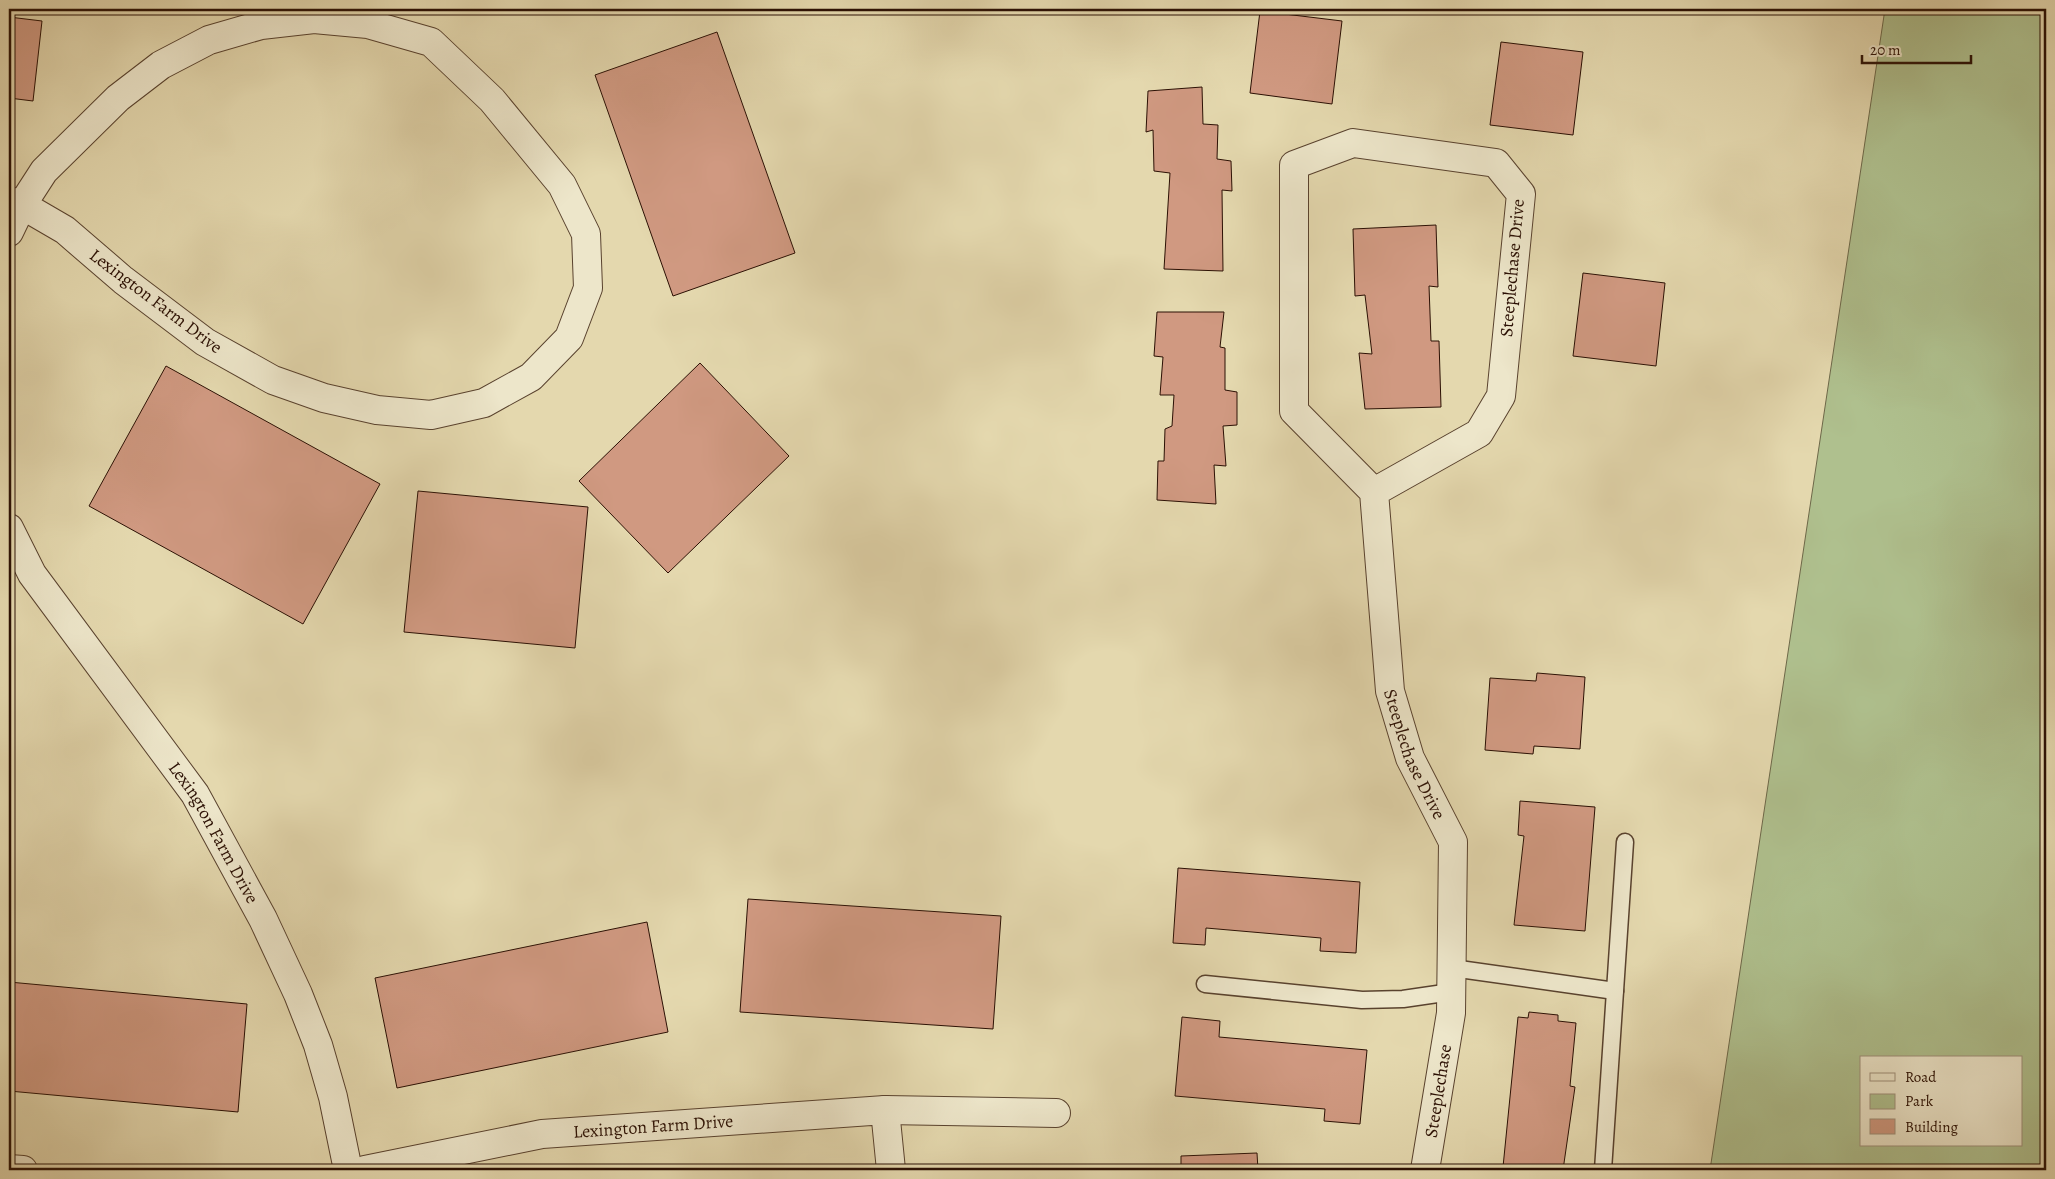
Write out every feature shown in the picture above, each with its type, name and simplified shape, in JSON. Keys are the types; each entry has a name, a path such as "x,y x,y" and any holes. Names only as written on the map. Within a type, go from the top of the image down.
{"street":[{"name":"Lexington Farm Drive","path":"9,232 15,217 16,203 44,171 118,98 160,65 208,40 261,24 314,19 368,24 430,42 492,100 562,185 586,234 588,288 569,338 531,376 484,403 431,415 377,410 324,398 273,380 205,342 123,280 65,230 16,203"},
{"name":"Steeplechase Drive","path":"1374,492 1479,433 1501,396 1521,194 1496,163 1353,143 1294,164 1294,411 1374,492 1390,691 1410,758 1453,842 1452,991"},
{"name":"Lexington Farm Drive","path":"9,528 32,574 195,794 263,919 298,994 318,1045 333,1097 348,1170"},
{"name":"Steeplechase","path":"1426,1170 1452,991"},
{"name":"Lexington Farm Drive","path":"365,1170 542,1134 885,1110 1056,1113"},
{"path":"885,1110 891,1170"},
{"path":"9,1169 23,1170"}],"lane":[{"path":"1603,1170 1625,842"},
{"path":"1205,984 1362,1000 1403,999 1452,991 1615,991"}],"green space":[{"path":"1885,9 2046,9 2046,1170 1710,1170"}],"building":[{"path":"1260,11 1342,21 1332,104 1250,93"},
{"path":"9,17 42,21 33,101 9,98"},
{"path":"717,32 795,253 673,296 595,75"},
{"path":"1501,42 1583,52 1573,135 1490,125"},
{"path":"1202,87 1203,124 1218,125 1217,159 1231,161 1232,191 1222,190 1223,271 1164,269 1170,173 1154,171 1153,130 1146,132 1148,91"},
{"path":"1436,225 1438,287 1429,286 1431,341 1439,341 1441,407 1365,409 1359,353 1372,354 1365,295 1355,296 1353,229"},
{"path":"1583,273 1665,283 1656,366 1573,356"},
{"path":"1157,312 1224,312 1220,347 1225,348 1225,390 1237,392 1237,425 1223,426 1226,466 1214,465 1216,504 1157,500 1158,461 1164,461 1165,429 1172,426 1174,395 1160,395 1163,357 1154,356"},
{"path":"700,363 789,456 668,573 579,481"},
{"path":"166,366 380,484 303,624 89,506"},
{"path":"418,491 588,507 575,648 404,632"},
{"path":"1537,673 1585,677 1580,749 1534,746 1533,754 1485,750 1490,678 1536,681"},
{"path":"1520,801 1595,807 1585,931 1514,925 1524,836 1518,835"},
{"path":"1178,868 1360,882 1356,953 1320,951 1321,938 1206,928 1205,945 1173,943"},
{"path":"748,899 1001,916 993,1029 740,1012"},
{"path":"647,922 668,1032 397,1088 375,978"},
{"path":"9,982 247,1004 238,1112 9,1091"},
{"path":"1529,1012 1558,1015 1558,1021 1576,1023 1570,1086 1575,1087 1563,1170 1489,1170 1490,1166 1503,1167 1518,1017 1528,1018"},
{"path":"1182,1017 1220,1021 1219,1037 1367,1050 1360,1124 1324,1121 1325,1109 1175,1096"},
{"path":"1257,1153 1258,1170 1181,1170 1181,1156"}]}
